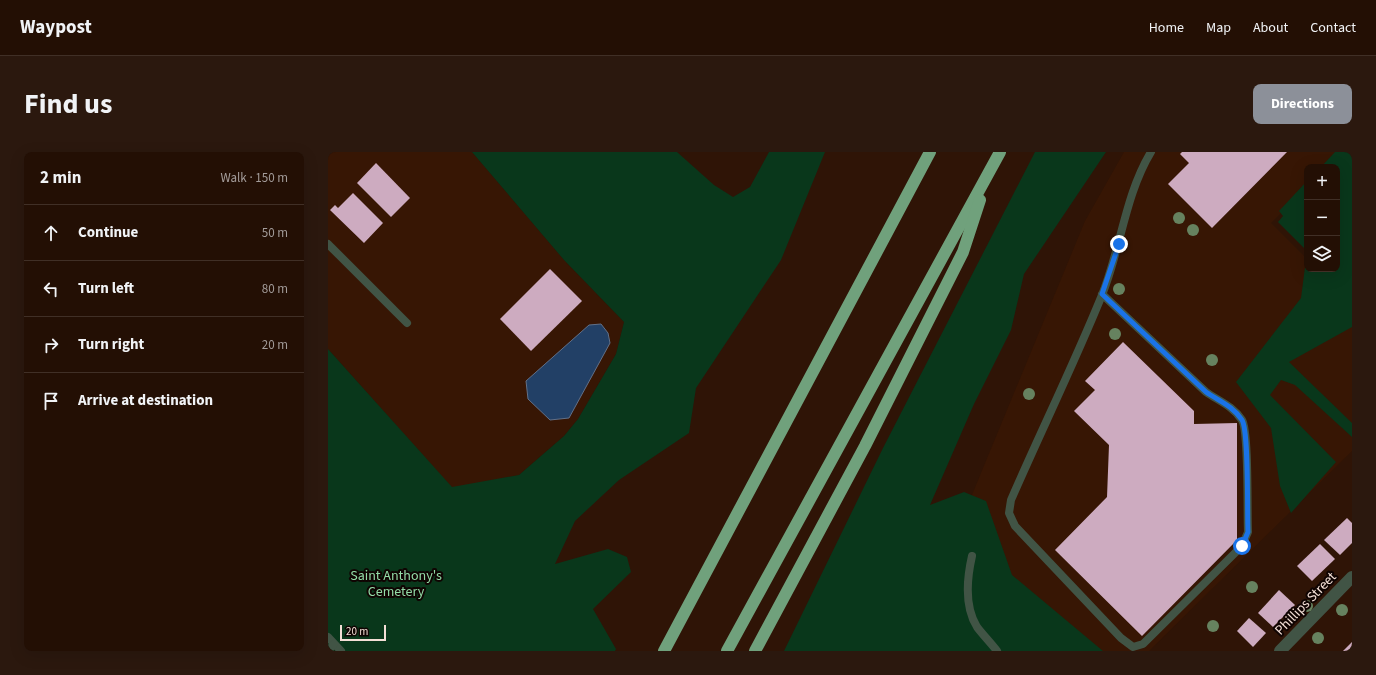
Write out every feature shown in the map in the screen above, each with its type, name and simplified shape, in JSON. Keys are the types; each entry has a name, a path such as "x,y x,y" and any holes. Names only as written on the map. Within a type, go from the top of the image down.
{"highway":[{"path":"668,650 908,195 929,152"},
{"path":"727,651 1000,152"},
{"path":"755,651 865,446 963,252 988,173"}],"street":[{"name":"Phillips Street","path":"1280,651 1352,577"}],"lane":[{"path":"1102,294 1206,392 1225,402 1235,411 1245,426 1248,532 1242,546 1143,644 1130,649 1015,526 1009,513 1011,500 1102,294 1142,167 1151,152"},
{"path":"328,244 407,323"},
{"path":"972,556 968,574 968,602 977,626 997,651"},
{"path":"328,637 341,651"},
{"path":"328,650 334,644"}],"shaded area":[{"path":"328,152 472,152 564,260 624,322 616,354 578,419 564,436 519,475 452,488 328,349"},
{"path":"1124,152 1342,152 1330,164 1304,164 1304,190 1271,223 1304,256 1304,272 1311,272 1352,304 1352,451 1149,651 1092,651 1008,575 969,502 1085,221"}],"green space":[{"name":"Saint Anthony's Cemetery","path":"472,152 677,152 714,185 733,197 750,187 769,152 825,152 781,260 696,388 689,433 619,480 575,521 555,564 608,549 627,557 631,572 593,609 616,649 615,651 328,651 328,349 452,487 519,475 564,436 578,419 616,354 624,322 564,260"},
{"path":"1035,152 1106,152 1024,274 1011,330 974,404 930,505 964,492 986,501 1012,575 1103,651 784,651 883,448"},
{"path":"1335,152 1352,152 1352,327 1289,362 1352,423 1352,437 1295,385 1281,380 1270,395 1336,462 1291,513 1280,486 1271,428 1236,382 1301,298 1304,272 1340,272 1340,164 1324,164"},
{"path":"1304,184 1304,248 1278,222 1283,216 1279,211"}],"water":[{"path":"601,324 608,333 610,343 569,418 550,420 528,399 526,381 589,325"}],"building":[{"path":"1182,152 1287,152 1212,228 1168,184 1189,163 1180,154"},
{"path":"376,163 410,198 391,217 357,183"},
{"path":"353,193 383,223 364,243 330,210 335,205 338,208"},
{"path":"550,269 582,301 531,351 500,319"},
{"path":"1123,342 1194,411 1194,424 1237,423 1237,540 1142,636 1055,550 1107,497 1109,445 1074,411 1095,390 1085,381"},
{"path":"1347,518 1352,523 1352,543 1340,555 1324,540"},
{"path":"1320,544 1335,559 1312,581 1297,566"},
{"path":"1279,590 1295,605 1273,627 1258,613"},
{"path":"1249,618 1266,633 1253,647 1237,631"},
{"path":"1352,642 1352,651 1343,651"}],"route":[{"path":"1119,244 1102,294 1206,392 1214,398 1225,402 1235,411 1245,426 1248,532 1242,546"}]}
